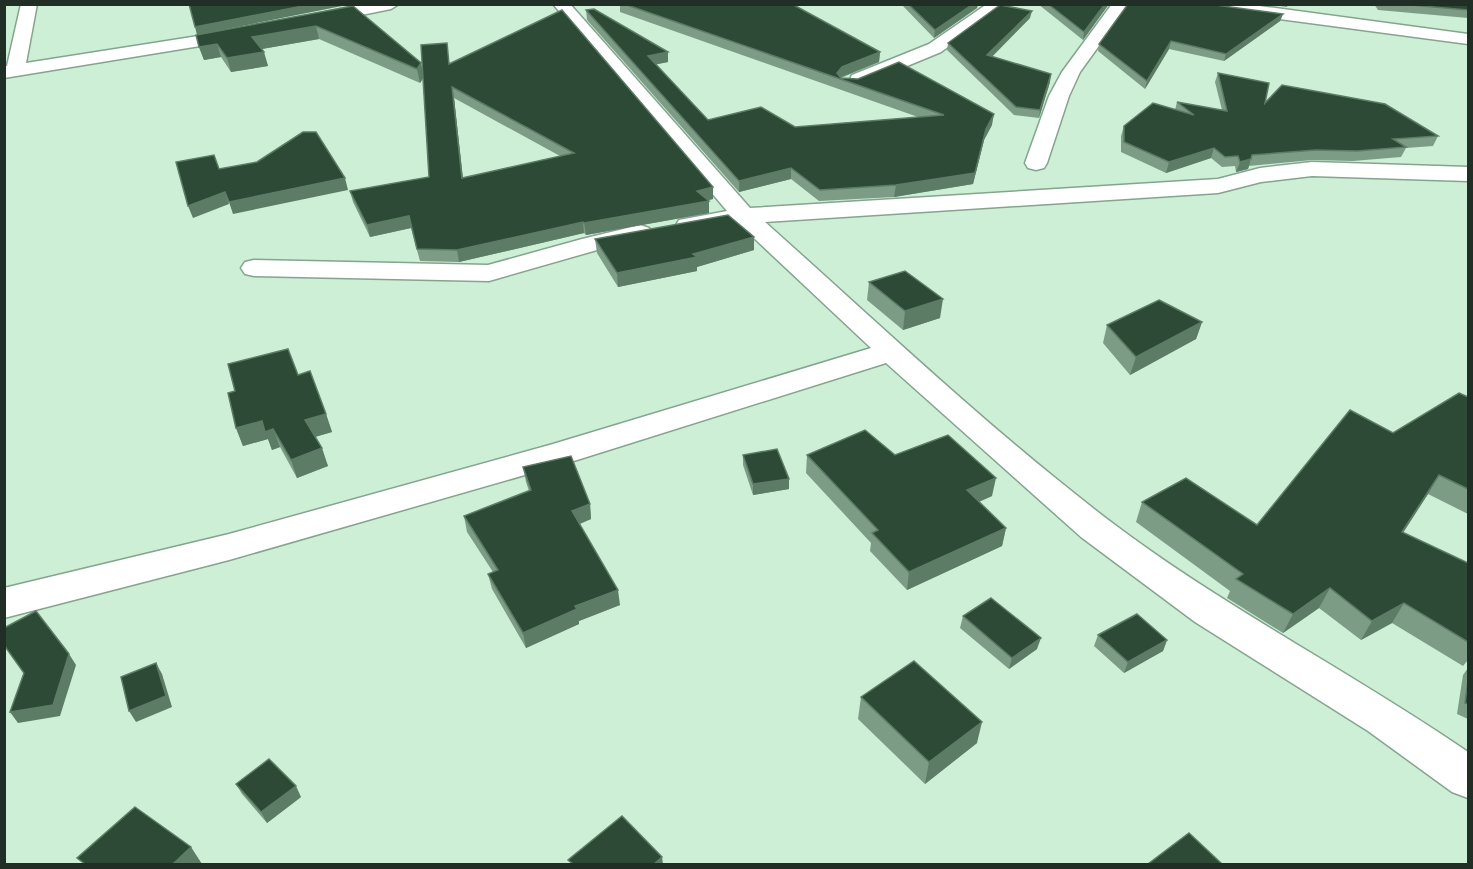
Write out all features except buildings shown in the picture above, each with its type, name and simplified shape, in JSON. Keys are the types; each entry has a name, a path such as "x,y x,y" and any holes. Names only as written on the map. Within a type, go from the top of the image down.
{"street":[{"path":"29,4 10,72 259,31"},
{"path":"302,22 391,4"},
{"path":"561,4 744,216 949,404 1094,528 1209,611 1383,717 1468,777"},
{"path":"849,83 935,48 998,4"},
{"path":"1036,163 1059,96 1071,72 1121,4"},
{"path":"1206,4 1468,39"},
{"path":"1315,4 1333,22"},
{"path":"254,268 489,273 603,241 744,216 1218,186 1260,175 1312,169 1468,174"},
{"path":"4,603 229,547 565,452 893,351"}]}
